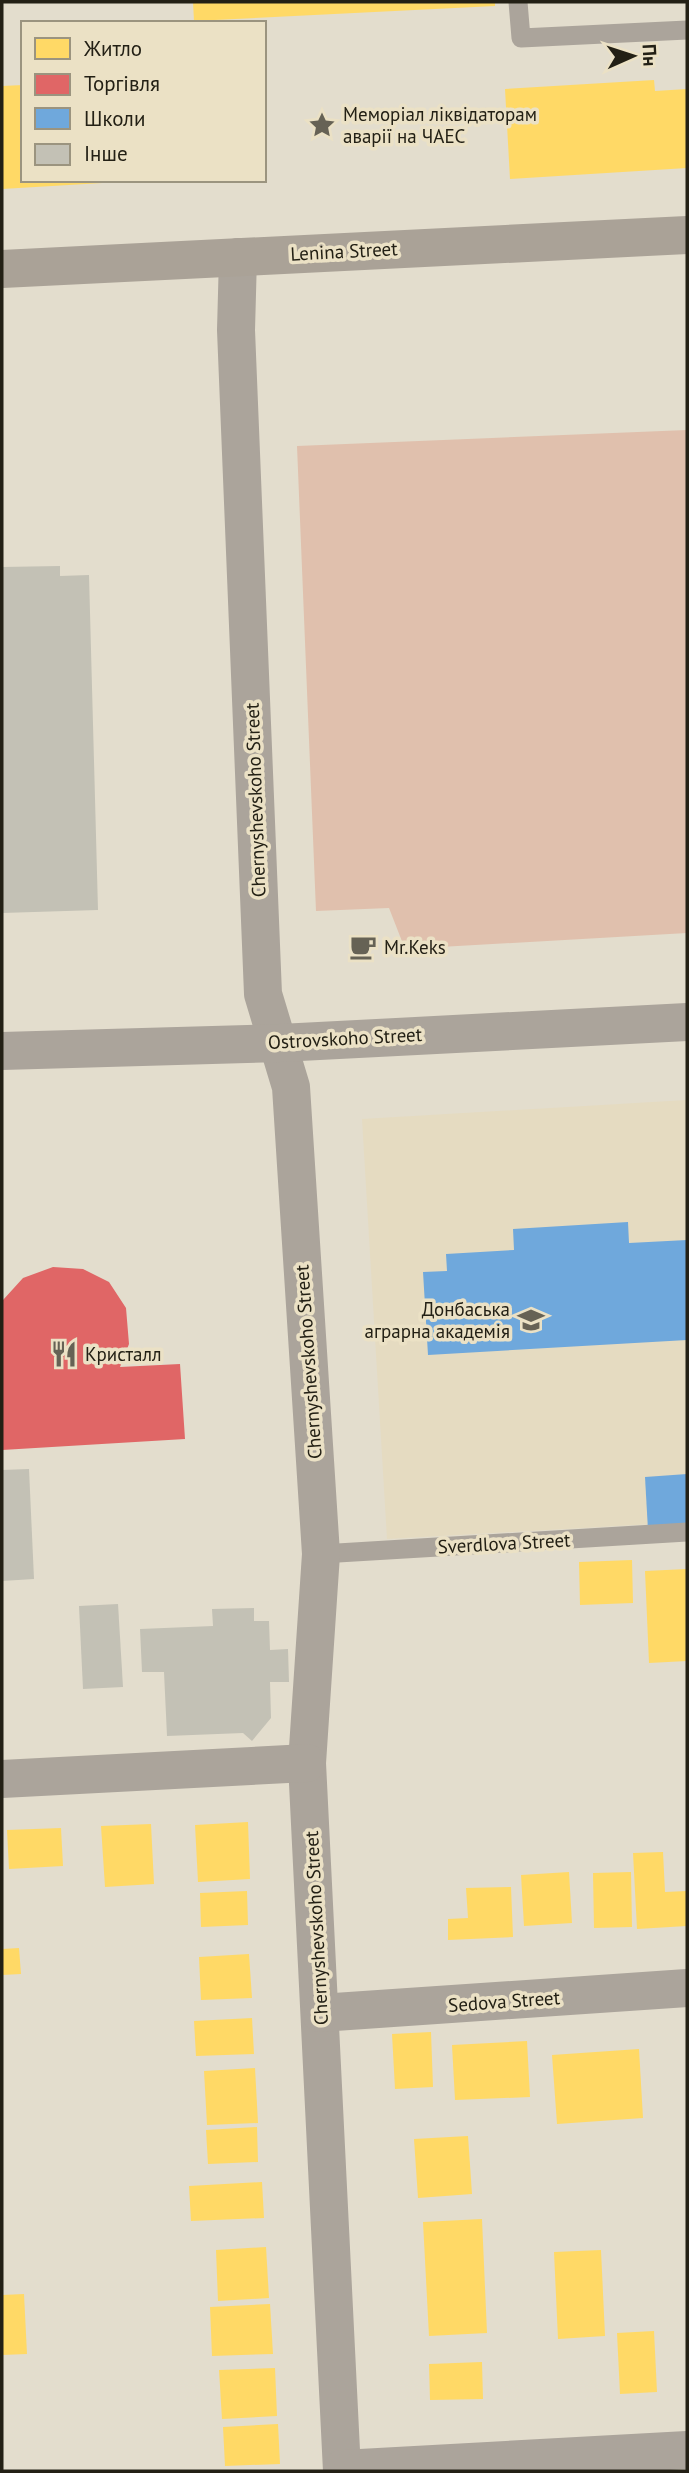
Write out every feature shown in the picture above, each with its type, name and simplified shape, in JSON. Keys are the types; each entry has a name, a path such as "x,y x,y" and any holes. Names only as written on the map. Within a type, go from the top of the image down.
{"main road":[{"name":"Lenina Street","path":"2,269 687,234"}],"street":[{"name":"Chernyshevskoho Street","path":"238,257 236,330 263,994 280,1043 291,1087 321,1554 307,1763 342,2470"},
{"name":"Ostrovskoho Street","path":"2,1051 280,1043 687,1022"},
{"path":"2,1779 307,1763"},
{"name":"Sedova Street","path":"320,2013 687,1988"},
{"path":"342,2470 687,2450"}],"lane":[{"path":"519,2 521,38 687,30"},
{"name":"Sverdlova Street","path":"321,1554 687,1532"}],"shaded area":[{"path":"687,430 687,933 405,949 389,908 316,911 297,446"},
{"name":"Донбаська аграрна академія","path":"687,1100 687,1522 387,1539 362,1119"}],"building: Житло":[{"path":"193,2 495,2 495,6 194,21"},
{"path":"654,80 655,91 687,89 687,168 510,179 505,89"},
{"path":"21,85 21,182 119,182 2,189 2,86"},
{"path":"632,1560 633,1603 580,1605 579,1562"},
{"path":"687,1569 687,1661 649,1663 645,1571"},
{"path":"248,1822 250,1879 198,1882 195,1825"},
{"path":"151,1824 154,1884 105,1887 101,1826"},
{"path":"61,1828 63,1866 9,1869 7,1830"},
{"path":"663,1852 665,1892 687,1891 687,1926 637,1929 633,1853"},
{"path":"569,1872 572,1923 524,1926 521,1875"},
{"path":"631,1872 632,1927 594,1928 593,1873"},
{"path":"511,1887 513,1937 448,1940 448,1919 468,1918 466,1888"},
{"path":"247,1891 248,1925 201,1927 200,1893"},
{"path":"19,1948 21,1974 2,1975 2,1949"},
{"path":"249,1954 252,1998 201,2000 199,1957"},
{"path":"252,2018 254,2054 196,2056 194,2021"},
{"path":"431,2032 433,2087 395,2089 392,2034"},
{"path":"527,2041 530,2097 455,2100 452,2045"},
{"path":"639,2049 643,2118 557,2124 552,2055"},
{"path":"255,2068 258,2123 207,2125 204,2071"},
{"path":"257,2127 258,2162 208,2164 206,2130"},
{"path":"468,2136 472,2194 418,2198 414,2139"},
{"path":"262,2182 264,2218 191,2221 189,2186"},
{"path":"482,2219 487,2333 429,2336 423,2222"},
{"path":"266,2247 269,2298 218,2301 216,2250"},
{"path":"601,2250 605,2336 558,2339 554,2252"},
{"path":"24,2294 27,2354 2,2355 2,2295"},
{"path":"270,2304 273,2354 212,2356 210,2307"},
{"path":"654,2331 657,2392 620,2394 617,2333"},
{"path":"482,2362 483,2399 430,2400 429,2364"},
{"path":"275,2368 277,2416 222,2419 219,2370"},
{"path":"278,2424 280,2464 225,2466 223,2427"}],"building: Торгівля":[{"name":"Кристалл","path":"53,1267 83,1269 109,1282 126,1308 129,1344 120,1367 180,1364 185,1439 2,1450 3,1300 23,1278"}],"building: Школи":[{"path":"628,1222 629,1243 687,1240 687,1340 428,1355 423,1272 447,1271 446,1254 514,1250 513,1229"},
{"path":"687,1474 687,1528 648,1530 645,1477"}],"building: Інше":[{"path":"60,566 60,576 89,575 98,910 2,913 2,567"},
{"path":"29,1469 34,1579 2,1581 2,1470"},
{"path":"118,1604 123,1687 83,1689 79,1606"},
{"path":"254,1608 254,1621 269,1621 270,1650 288,1649 289,1682 270,1682 271,1718 252,1741 243,1733 167,1736 164,1672 142,1672 140,1629 213,1626 212,1609"}],"place":[{"name":"Меморіал ліквідаторам аварії на ЧАЕС","path":"322,125"},
{"name":"Mr.Keks","path":"363,947"},
{"name":"Донбаська аграрна академія","path":"531,1320"},
{"name":"Кристалл","path":"64,1354"}]}
